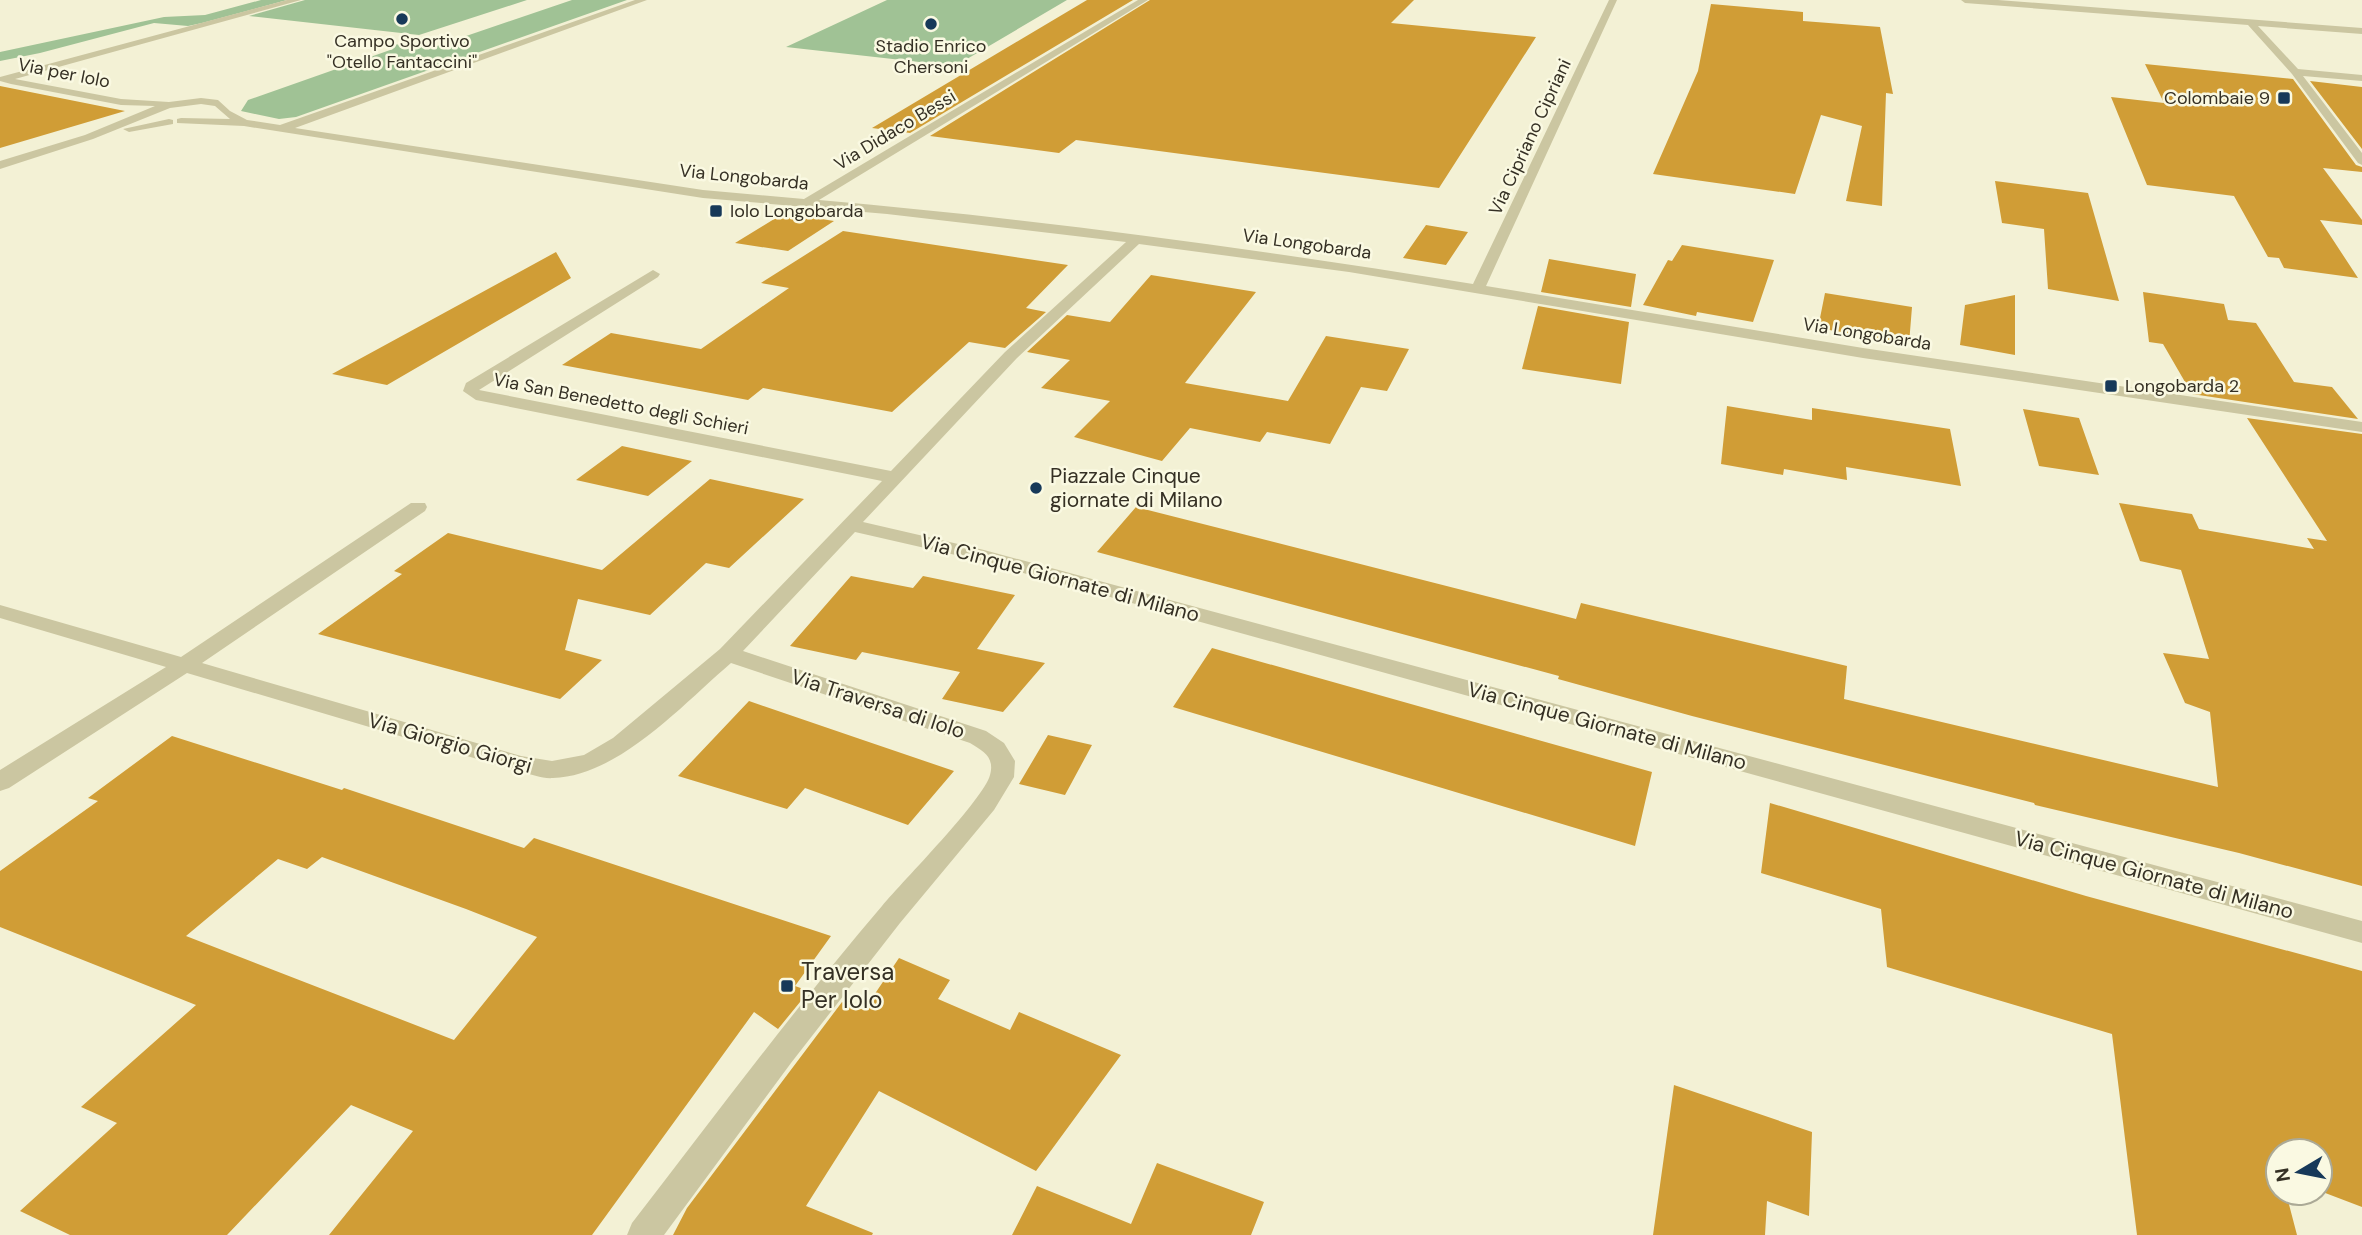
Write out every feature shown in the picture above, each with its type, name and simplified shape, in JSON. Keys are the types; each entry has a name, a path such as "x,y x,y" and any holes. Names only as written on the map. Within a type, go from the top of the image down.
{"street":[{"path":"2,79 297,0"},
{"path":"281,129 643,0"},
{"name":"Via Didaco Bessi","path":"806,202 1144,0"},
{"name":"Via Cipriano Cipriani","path":"1478,288 1613,0"},
{"path":"1965,0 2362,31"},
{"path":"2251,23 2295,72 2362,161"},
{"path":"2295,72 2362,78"},
{"name":"Via per Iolo","path":"2,79 121,102 174,103"},
{"name":"Via Longobarda","path":"244,123 221,108 222,105 211,101 174,103 145,114 149,121 244,123 703,194 806,202 1136,240 1478,288 1863,353 2362,427"},
{"name":"Via per Iolo","path":"121,102 145,114"},
{"name":"Via Longobarda","path":"181,121 207,115 221,108"},
{"path":"0,166 89,137 145,114"},
{"path":"89,137 169,122"},
{"path":"728,654 1012,355 1136,240"},
{"name":"Via San Benedetto degli Schieri","path":"653,274 480,380 472,386 471,391 489,397 896,478"},
{"path":"0,782 183,666 418,508"},
{"name":"Via Cinque Giornate di Milano","path":"851,525 977,554 2362,932"},
{"name":"Via Giorgio Giorgi","path":"0,611 520,764 552,770 591,762 621,744 728,654"},
{"name":"Via Traversa di Iolo","path":"644,1235 780,1054 890,915 985,803 1002,777 1003,761 996,749 978,737 728,654"}],"green space":[{"path":"261,0 287,0 188,26 154,23 0,61 0,52 164,17 205,15"},
{"name":"Campo Sportivo \"Otello Fantaccini\"","path":"305,0 527,0 419,35 249,16"},
{"path":"572,0 627,0 296,117 279,119 241,111 248,100 393,49 385,47 393,44 431,48"},
{"name":"Stadio Enrico Chersoni","path":"887,0 1067,0 955,66 786,47"}],"building":[{"path":"1087,0 1133,0 910,133 872,128"},
{"path":"1150,0 1414,0 1391,23 1536,37 1439,188 1076,140 1059,153 930,136"},
{"path":"1711,4 1803,12 1803,21 1880,27 1893,94 1886,93 1882,206 1846,201 1862,126 1821,115 1795,194 1653,174 1698,71"},
{"path":"2145,64 2293,79 2356,165 2362,167 2362,172 2323,168 2362,220 2362,225 2320,220 2358,278 2284,268 2279,258 2268,257 2234,196 2147,185 2111,97 2164,103"},
{"path":"2310,81 2362,87 2362,149"},
{"path":"0,86 125,111 0,148"},
{"path":"1995,181 2088,193 2119,301 2048,289 2044,229 2002,223"},
{"path":"784,213 834,221 788,251 735,243"},
{"path":"1426,225 1468,232 1446,265 1403,258"},
{"path":"843,231 1068,265 1026,308 1046,312 1005,348 969,342 892,412 763,388 748,400 562,365 611,333 701,349 789,288 761,283"},
{"path":"1682,245 1774,260 1753,322 1697,312 1696,316 1643,305 1668,260 1672,261"},
{"path":"556,252 571,278 387,385 332,374"},
{"path":"1549,259 1636,274 1631,307 1541,292"},
{"path":"1151,275 1256,292 1185,383 1288,401 1326,336 1409,349 1387,391 1361,387 1330,444 1267,432 1260,442 1190,428 1162,461 1074,437 1110,401 1041,388 1070,360 1027,352 1067,315 1110,322"},
{"path":"2143,292 2224,304 2228,320 2256,323 2294,382 2332,387 2358,419 2192,394 2163,344 2149,342"},
{"path":"1825,293 1912,307 1909,344 1818,328"},
{"path":"2015,295 2015,355 1960,345 1965,305"},
{"path":"1538,306 1629,322 1621,384 1522,369"},
{"path":"1727,406 1812,420 1812,408 1950,429 1961,486 1846,467 1847,480 1784,469 1783,475 1721,464"},
{"path":"2023,409 2079,418 2099,475 2039,466"},
{"path":"2247,418 2362,434 2362,886 1692,716 1558,679 1559,676 1097,552 1136,507 1576,619 1581,603 1847,666 1844,699 2218,787 2210,712 2185,703 2163,653 2209,659 2181,570 2140,561 2119,503 2192,514 2199,529 2314,549 2307,538 2327,541"},
{"path":"622,446 692,461 648,496 576,480"},
{"path":"710,479 804,499 729,568 706,563 650,615 578,599 565,650 602,660 560,699 318,634 402,574 394,571 448,533 602,570"},
{"path":"851,576 913,588 923,576 1015,595 977,649 1045,663 1003,712 942,699 960,672 862,652 856,660 790,646"},
{"path":"1212,648 1652,772 1635,846 1173,707"},
{"path":"749,701 954,771 908,825 805,788 787,809 678,776"},
{"path":"1048,735 1092,745 1065,795 1019,784"},
{"path":"172,736 342,790 344,788 524,848 534,838 831,936 795,986 809,991 778,1029 754,1012 592,1235 329,1235 413,1131 351,1105 227,1235 70,1235 20,1211 117,1123 81,1107 196,1005 0,927 0,871 98,801 88,798","holes":["322,857 537,937 454,1040 186,936 278,859 307,869"]},
{"path":"1770,803 2086,896 2362,971 2362,1207 2334,1196 2334,1137 2264,1137 2264,1207 2290,1207 2297,1235 2137,1235 2112,1034 1887,967 1881,909 1761,873"},
{"path":"899,958 950,980 938,999 1010,1030 1019,1012 1121,1055 1036,1171 879,1091 806,1206 873,1233 872,1235 673,1235 687,1208 842,1002 864,1010"},
{"path":"1674,1085 1812,1132 1809,1216 1767,1201 1765,1235 1653,1235"},
{"path":"1157,1163 1264,1202 1251,1235 1012,1235 1037,1186 1131,1224"}],"place":[{"name":"Campo Sportivo \"Otello Fantaccini\"","path":"402,19"},
{"name":"Stadio Enrico Chersoni","path":"931,24"},
{"name":"Colombaie 9","path":"2284,98"},
{"name":"Iolo Longobarda","path":"716,211"},
{"name":"Longobarda 2","path":"2111,386"},
{"name":"Piazzale Cinque giornate di Milano","path":"1036,488"},
{"name":"Traversa Per Iolo","path":"787,986"}]}
